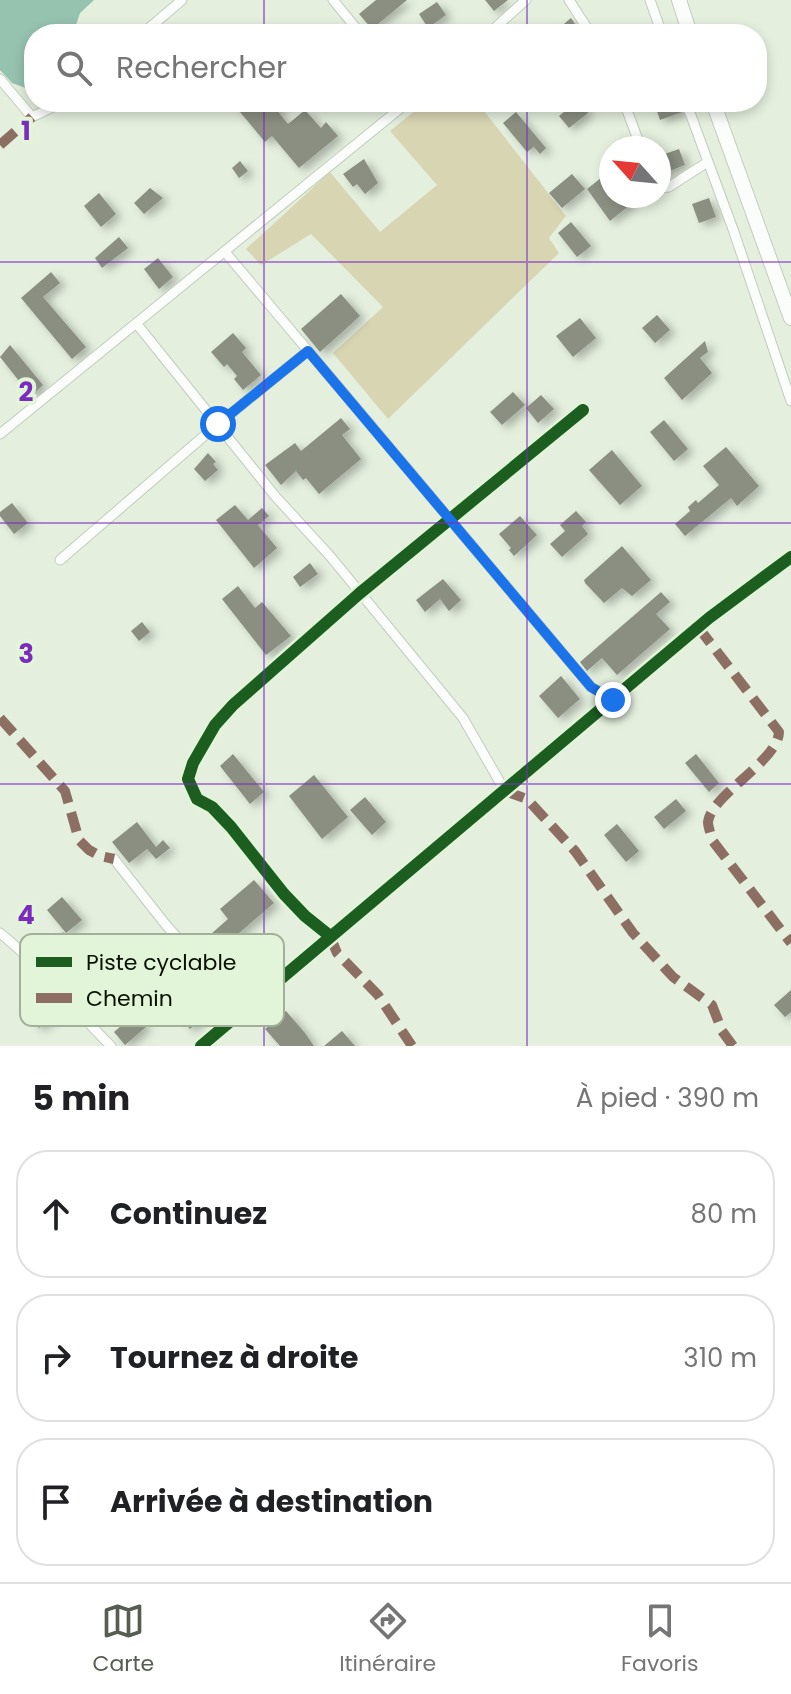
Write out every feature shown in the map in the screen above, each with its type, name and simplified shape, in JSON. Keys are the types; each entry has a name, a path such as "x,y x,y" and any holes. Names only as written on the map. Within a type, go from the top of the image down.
{"main road":[{"path":"679,0 687,24"},
{"path":"717,112 791,318"}],"street":[{"path":"154,24 182,0"},
{"path":"499,24 526,0"},
{"path":"569,0 585,24"},
{"path":"650,0 658,24"},
{"path":"337,1 354,24"},
{"path":"0,79 24,108"},
{"path":"0,434 395,112"},
{"path":"628,112 637,136"},
{"path":"689,112 791,401"},
{"path":"671,186 706,163"},
{"path":"225,252 591,687 613,700"},
{"path":"136,323 275,496 463,718 505,791"},
{"path":"60,560 308,351"},
{"path":"330,936 284,894 212,807 197,799 188,779 193,763 215,725 233,705 360,593 583,410"},
{"path":"284,975 709,618 791,557"},
{"path":"114,859 174,934"},
{"path":"0,933 20,949"},
{"path":"92,1026 111,1046"},
{"path":"201,1046 224,1026"}],"shaded area":[{"path":"0,0 94,0 80,13 76,24 24,24 24,87 12,83 0,70"},
{"path":"414,112 485,112 566,216 549,238 559,253 388,419 333,353 383,307 311,234 261,265 246,249 330,172 380,232 437,185 390,131"}],"building":[{"path":"376,0 407,0 378,24 368,24 359,14"},
{"path":"485,0 508,0 494,11"},
{"path":"437,2 446,15 434,24 425,24 419,14"},
{"path":"240,112 278,112 288,124 307,112 321,128 326,122 338,136 299,168 272,136 265,142"},
{"path":"516,112 546,148 540,154 534,147 539,143 527,152 503,123"},
{"path":"564,112 588,113 569,128 559,116"},
{"path":"657,112 682,112 660,120"},
{"path":"679,149 685,165 671,170 671,152"},
{"path":"364,159 378,183 365,194 357,184 353,187 343,174"},
{"path":"240,161 248,171 239,178 232,168"},
{"path":"572,174 585,189 562,208 549,193"},
{"path":"599,180 599,206 587,189"},
{"path":"150,188 163,198 144,214 134,203"},
{"path":"99,193 116,214 101,227 84,206"},
{"path":"709,198 716,217 699,223 692,204"},
{"path":"601,208 626,208 610,221"},
{"path":"571,222 591,246 577,257 558,233"},
{"path":"119,237 128,248 102,268 95,258"},
{"path":"158,258 173,277 159,289 144,269"},
{"path":"51,272 60,283 43,297 86,347 72,359 21,298"},
{"path":"341,294 360,316 320,352 301,329"},
{"path":"657,315 670,330 655,343 642,328"},
{"path":"580,318 596,338 573,357 556,336"},
{"path":"233,333 246,348 242,352 261,375 243,390 227,364 224,367 211,352"},
{"path":"705,341 708,352 700,358 712,373 682,400 664,378"},
{"path":"10,345 43,385 31,396 0,357"},
{"path":"513,392 525,405 502,425 490,412"},
{"path":"541,395 554,409 538,423 526,408"},
{"path":"341,418 350,429 342,435 361,459 319,494 296,471 281,485 265,465 295,443 301,451"},
{"path":"664,420 688,449 674,461 650,432"},
{"path":"726,447 759,486 737,506 731,498 685,536 675,524 690,511 688,507 696,500 698,503 719,485 703,466"},
{"path":"612,450 642,486 620,505 589,470"},
{"path":"208,453 218,470 205,481 194,469"},
{"path":"12,503 28,523 14,534 0,516 0,512"},
{"path":"235,505 248,520 262,508 269,516 258,525 277,548 254,568 216,520"},
{"path":"576,511 586,522 582,526 588,534 562,557 550,544 565,531 560,525"},
{"path":"520,516 537,535 514,556 499,534"},
{"path":"622,546 651,580 632,596 622,588 604,603 584,580"},
{"path":"310,563 318,574 300,587 293,577"},
{"path":"443,579 461,600 449,611 440,599 425,612 416,600"},
{"path":"238,586 255,608 262,602 291,636 266,655 222,599"},
{"path":"661,592 670,602 656,614 670,629 617,675 602,658 587,671 580,662"},
{"path":"142,622 150,632 139,641 131,631"},
{"path":"561,676 580,699 558,718 539,696"},
{"path":"233,754 264,792 250,804 220,766"},
{"path":"696,754 719,783 709,792 685,763"},
{"path":"314,775 348,817 322,839 289,796"},
{"path":"365,797 386,822 372,835 350,810"},
{"path":"676,799 686,811 664,829 654,817"},
{"path":"137,822 156,847 163,840 170,848 156,859 147,849 129,863 112,842"},
{"path":"617,824 639,851 626,862 604,835"},
{"path":"254,880 274,903 238,934 211,934 228,919 220,909"},
{"path":"62,897 82,920 66,933 47,910"},
{"path":"791,990 791,1012 785,1017 774,1005"},
{"path":"286,1011 314,1046 280,1046 265,1029 268,1026 284,1026"},
{"path":"121,1026 146,1027 125,1045 114,1032"},
{"path":"342,1031 355,1046 324,1046"}],"marked path":[{"path":"0,145 32,117"},
{"path":"698,627 779,732 768,754 720,801 708,822 712,840 791,943"},
{"path":"0,718 65,791 79,840 100,856 114,859"},
{"path":"505,791 527,799 575,851 633,933 673,977 712,1005 722,1031 733,1046"},
{"path":"330,936 337,953 378,995 412,1046"}],"cycle path":[{"path":"330,936 284,894 212,807 197,799 188,779 193,763 215,725 233,705 360,593 583,410"},
{"path":"284,976 709,618 791,557"},
{"path":"201,1046 225,1026"}],"route":[{"path":"218,424 308,351 591,687 613,700"}]}
